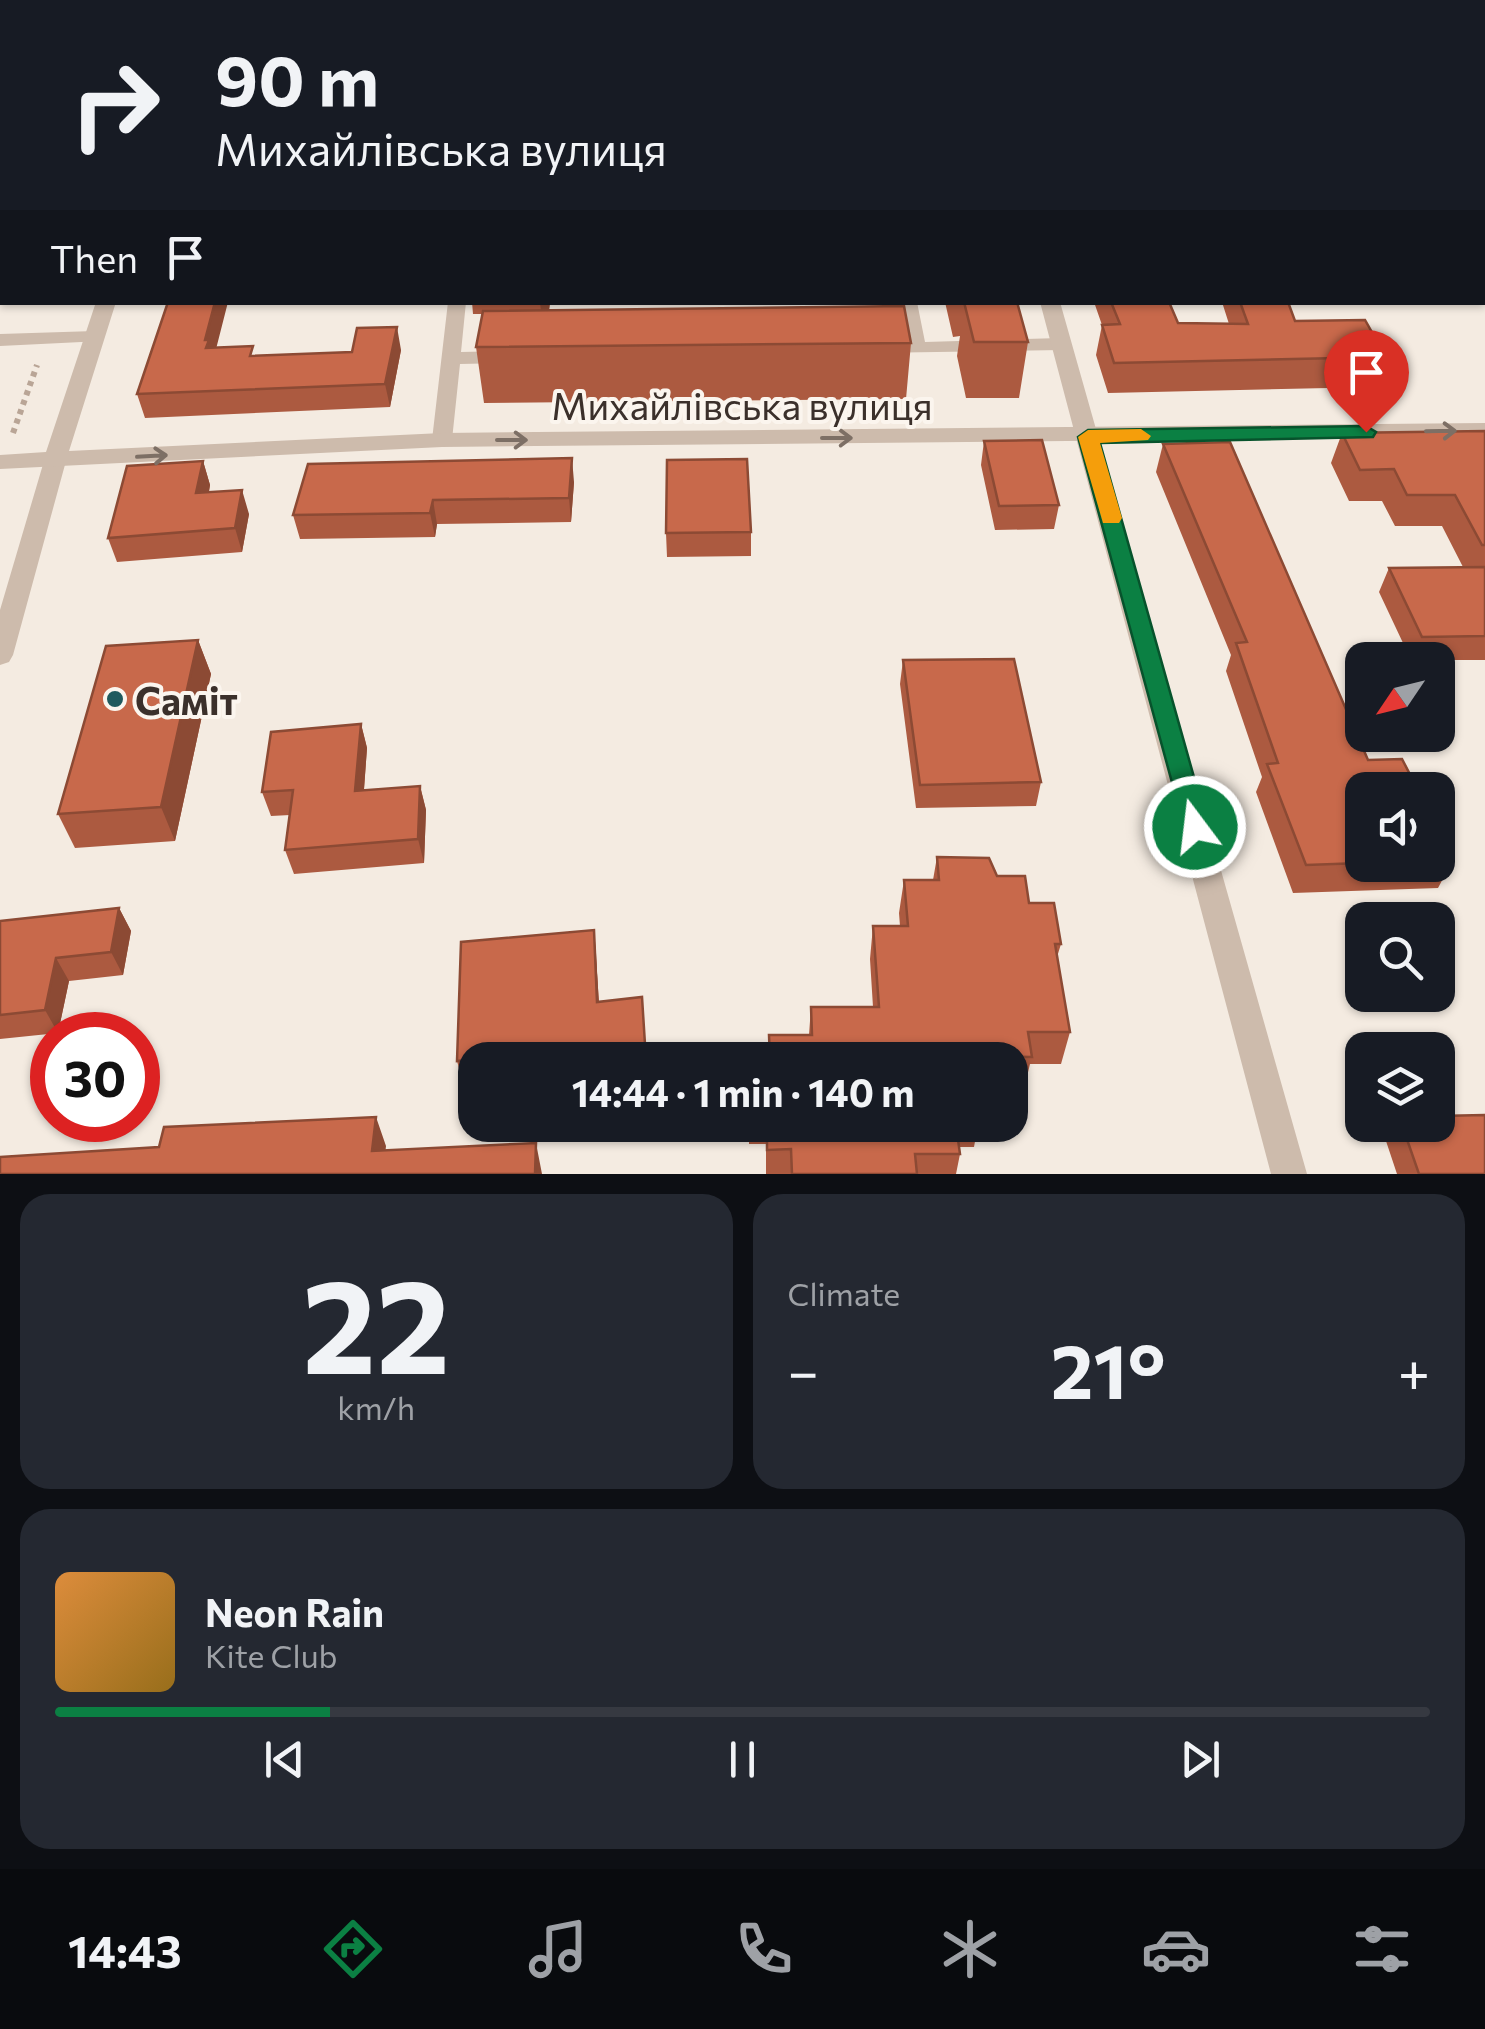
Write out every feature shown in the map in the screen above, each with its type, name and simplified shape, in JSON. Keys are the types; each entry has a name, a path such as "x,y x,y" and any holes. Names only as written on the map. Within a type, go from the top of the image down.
{"street":[{"path":"0,656 54,461 105,305"},
{"path":"1051,305 1290,1174"},
{"name":"Михайлівська вулиця","path":"3,462 442,440 1088,437 1485,430"}],"lane":[{"path":"442,440 457,305"},
{"path":"909,305 917,348"},
{"path":"0,340 95,338"},
{"path":"859,350 1061,344"},
{"path":"451,358 529,356"}],"path":[{"path":"3,462 40,356"}],"building":[{"path":"167,305 214,305 206,348 253,346 250,356 352,352 357,328 397,327 385,384 137,394"},
{"path":"965,305 1018,305 1028,342 974,342"},
{"path":"1112,305 1170,305 1178,323 1248,324 1241,305 1289,305 1295,321 1365,320 1386,357 1114,363 1102,325 1120,324"},
{"path":"904,306 911,343 476,347 483,311"},
{"path":"1485,431 1485,545 1455,495 1407,495 1394,469 1360,470 1342,433"},
{"path":"1042,440 1059,505 999,506 984,441"},
{"path":"1230,442 1345,707 1345,752 1365,752 1368,760 1402,759 1409,772 1345,772 1345,864 1306,865 1267,764 1278,763 1236,643 1247,642 1163,444"},
{"path":"572,458 569,498 433,500 430,513 293,515 308,464"},
{"path":"747,459 751,532 666,533 667,460"},
{"path":"203,461 196,493 242,490 235,528 108,538 127,466"},
{"path":"1485,567 1485,636 1422,637 1389,568"},
{"path":"198,640 161,807 58,814 106,646"},
{"path":"1014,659 1041,782 920,785 903,660"},
{"path":"361,724 355,791 420,786 418,839 285,850 293,790 262,792 271,732"},
{"path":"937,857 989,858 997,876 1025,876 1029,903 1054,903 1061,944 1055,944 1070,1032 1028,1032 1032,1057 1028,1057 1028,1042 769,1042 769,1035 812,1035 811,1007 879,1007 873,926 908,926 904,880 939,880"},
{"path":"119,908 111,952 56,958 45,1010 0,1015 0,921"},
{"path":"594,930 597,1002 642,997 645,1042 458,1042 457,1061 461,942"},
{"path":"1485,1115 1485,1174 1419,1174 1408,1142 1455,1142 1455,1116"},
{"path":"376,1117 372,1151 536,1143 535,1174 0,1174 0,1157 159,1147 164,1127"},
{"path":"767,1142 958,1142 960,1154 915,1154 917,1174 792,1174 791,1149 767,1150"}],"slow traffic":[{"path":"1111,518 1088,437 1141,436"}],"place":[{"name":"Саміт","path":"115,699"}],"route":[{"path":"1195,827 1088,437 1366,432"}]}
